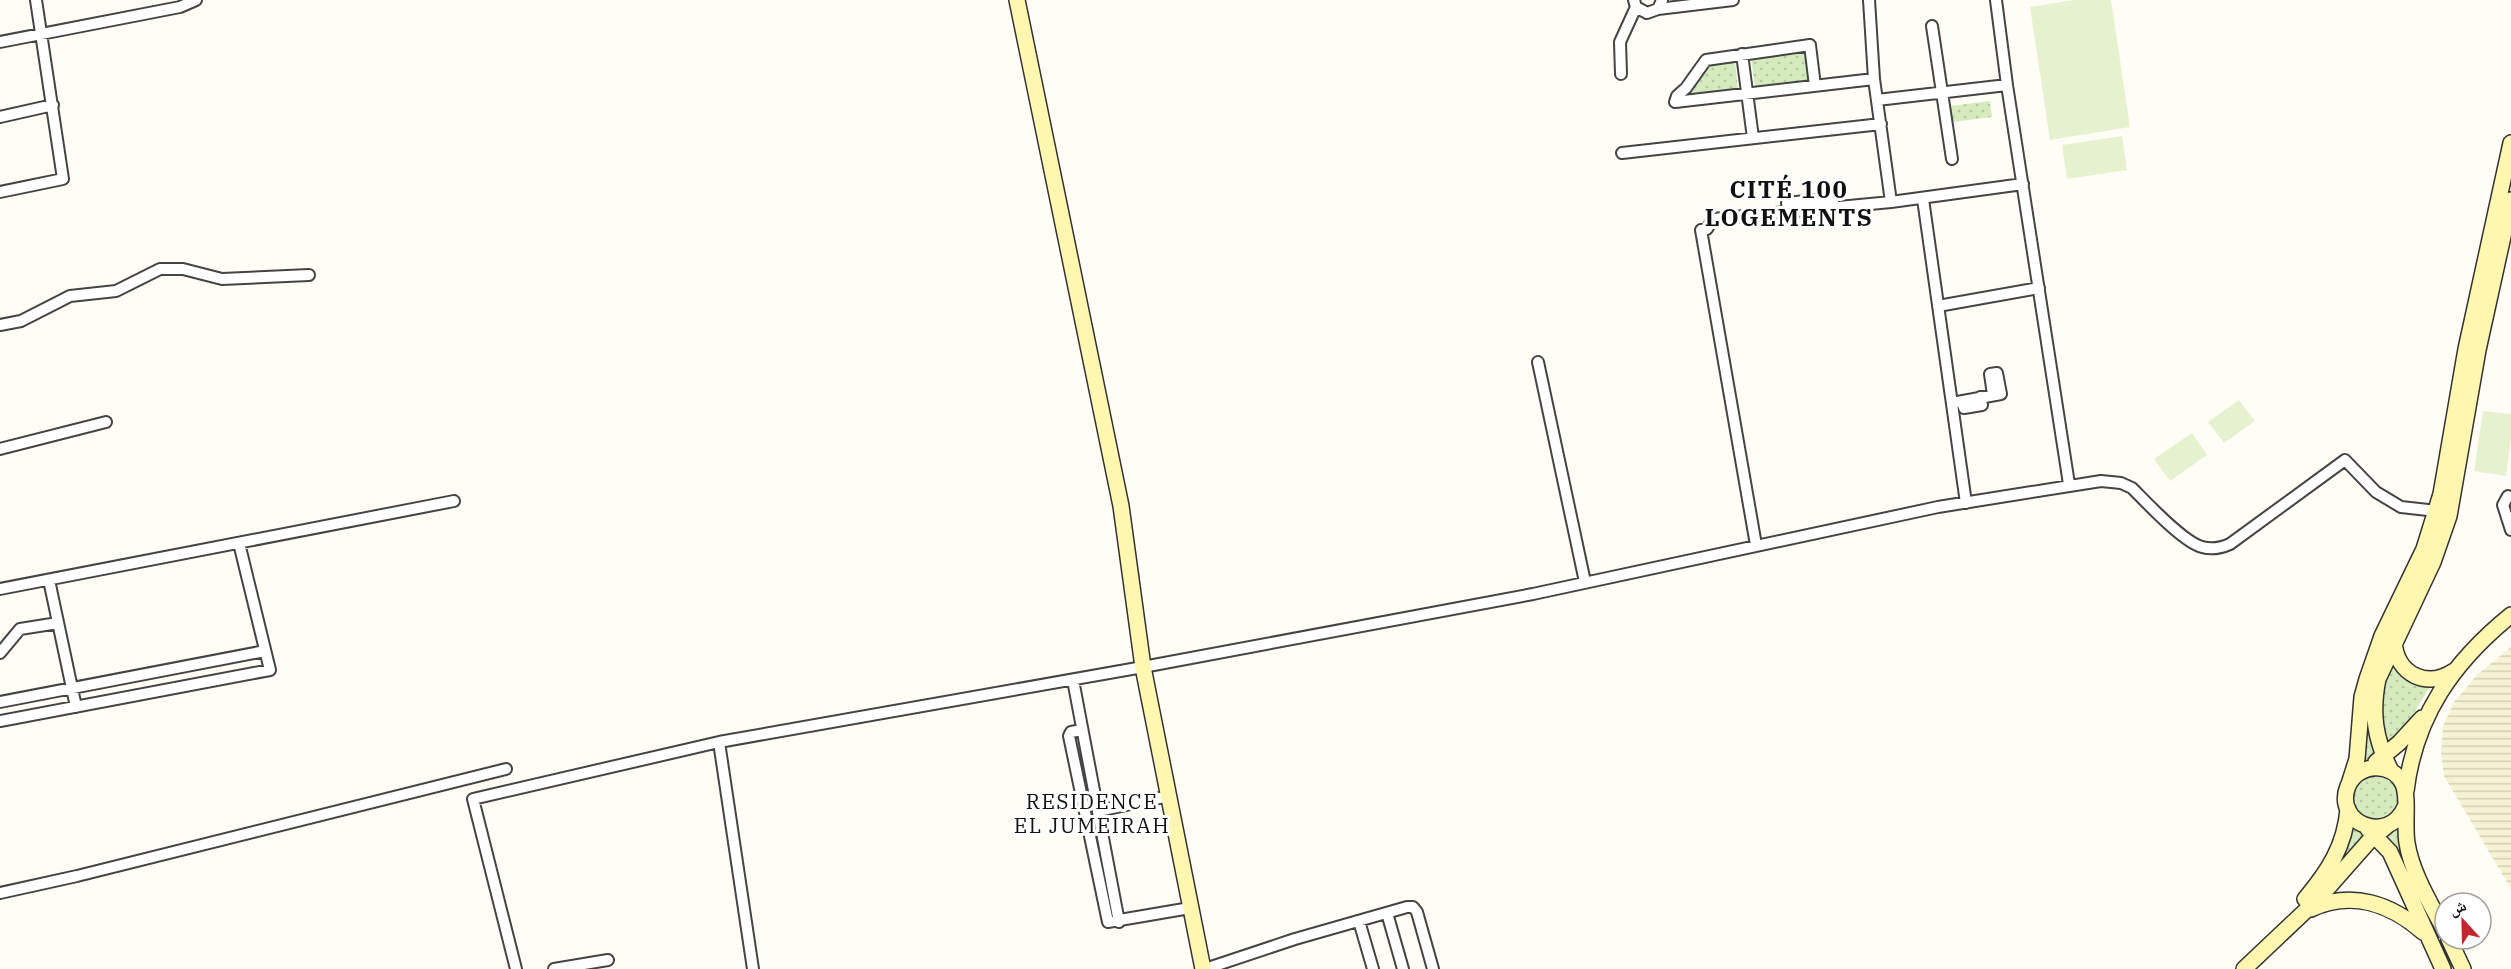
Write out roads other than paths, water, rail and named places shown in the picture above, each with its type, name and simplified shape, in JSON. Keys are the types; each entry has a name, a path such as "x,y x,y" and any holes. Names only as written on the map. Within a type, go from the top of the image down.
{"main road":[{"path":"1017,0 1120,506 1143,667 1204,969"},
{"path":"2443,969 2393,858 2369,830 2356,820 2349,809 2346,797 2359,749 2362,697 2367,679 2382,636 2424,549 2445,477 2466,349 2511,143"},
{"path":"2244,969 2305,911 2369,830 2390,825 2399,817 2405,799 2400,780 2391,771 2375,731 2374,700 2378,679 2433,562 2449,516 2478,350 2511,200"},
{"path":"2349,784 2384,756 2426,714 2454,671 2511,615"},
{"path":"2394,642 2398,660 2410,674 2428,680 2446,676 2454,671"},
{"path":"2426,714 2411,759 2405,799 2405,832 2409,856 2433,906"},
{"path":"2365,770 2382,768 2391,771"},
{"path":"2231,969 2298,907 2329,869 2341,844 2349,809"},
{"path":"2305,911 2337,901 2369,902 2398,912 2427,935"},
{"path":"2455,951 2463,969"}],"street":[{"path":"0,192 63,179 36,0"},
{"path":"149,0 154,12"},
{"path":"0,42 180,7 196,0"},
{"path":"1620,75 1620,42 1635,4 1647,14 1660,5 1733,0"},
{"path":"1869,0 1874,79 1892,202"},
{"path":"1996,0 2069,484"},
{"path":"1932,26 1952,159"},
{"path":"1815,86 1810,45 1706,60 1686,88 1677,96 1675,102 1747,93 1815,86 1874,79"},
{"path":"1743,54 1753,138"},
{"path":"1877,100 2007,85"},
{"path":"0,117 53,105"},
{"path":"1622,153 1881,124"},
{"path":"1756,545 1701,230 1707,229 1713,219 1923,199 2023,184"},
{"path":"1923,199 1938,306 1957,402 1966,503"},
{"path":"0,325 21,321 70,296 116,291 160,269 183,269 222,279 309,275"},
{"path":"1938,306 2039,288"},
{"path":"1538,362 1585,582"},
{"path":"1957,402 1964,408 1982,405 1980,397 1993,395"},
{"path":"0,449 106,422"},
{"path":"516,969 473,799 719,742 1143,667 1585,582 1927,509 2069,484 2102,481 2121,483 2132,488 2191,542 2203,548 2220,548 2241,537 2345,460 2376,492 2401,507 2436,511"},
{"path":"2508,496 2503,505 2511,530"},
{"path":"0,589 454,501"},
{"path":"0,722 270,670 239,543"},
{"path":"49,580 76,707"},
{"path":"0,653 20,629 58,623"},
{"path":"0,702 265,651"},
{"path":"1072,680 1119,922"},
{"path":"1082,730 1071,732 1069,736 1107,921 1109,923 1119,922 1190,908"},
{"path":"719,742 753,969"},
{"path":"0,893 77,876 506,769"},
{"path":"1098,811 1169,796"},
{"path":"1204,969 1359,921 1413,907 1417,912 1433,969"},
{"path":"1387,913 1403,969"},
{"path":"1359,921 1373,969"},
{"path":"554,969 608,960"}],"district":[{"name":"CITÉ 100 LOGEMENTS","path":"1789,204"},
{"name":"RESIDENCE EL JUMEIRAH","path":"1092,814"}]}
